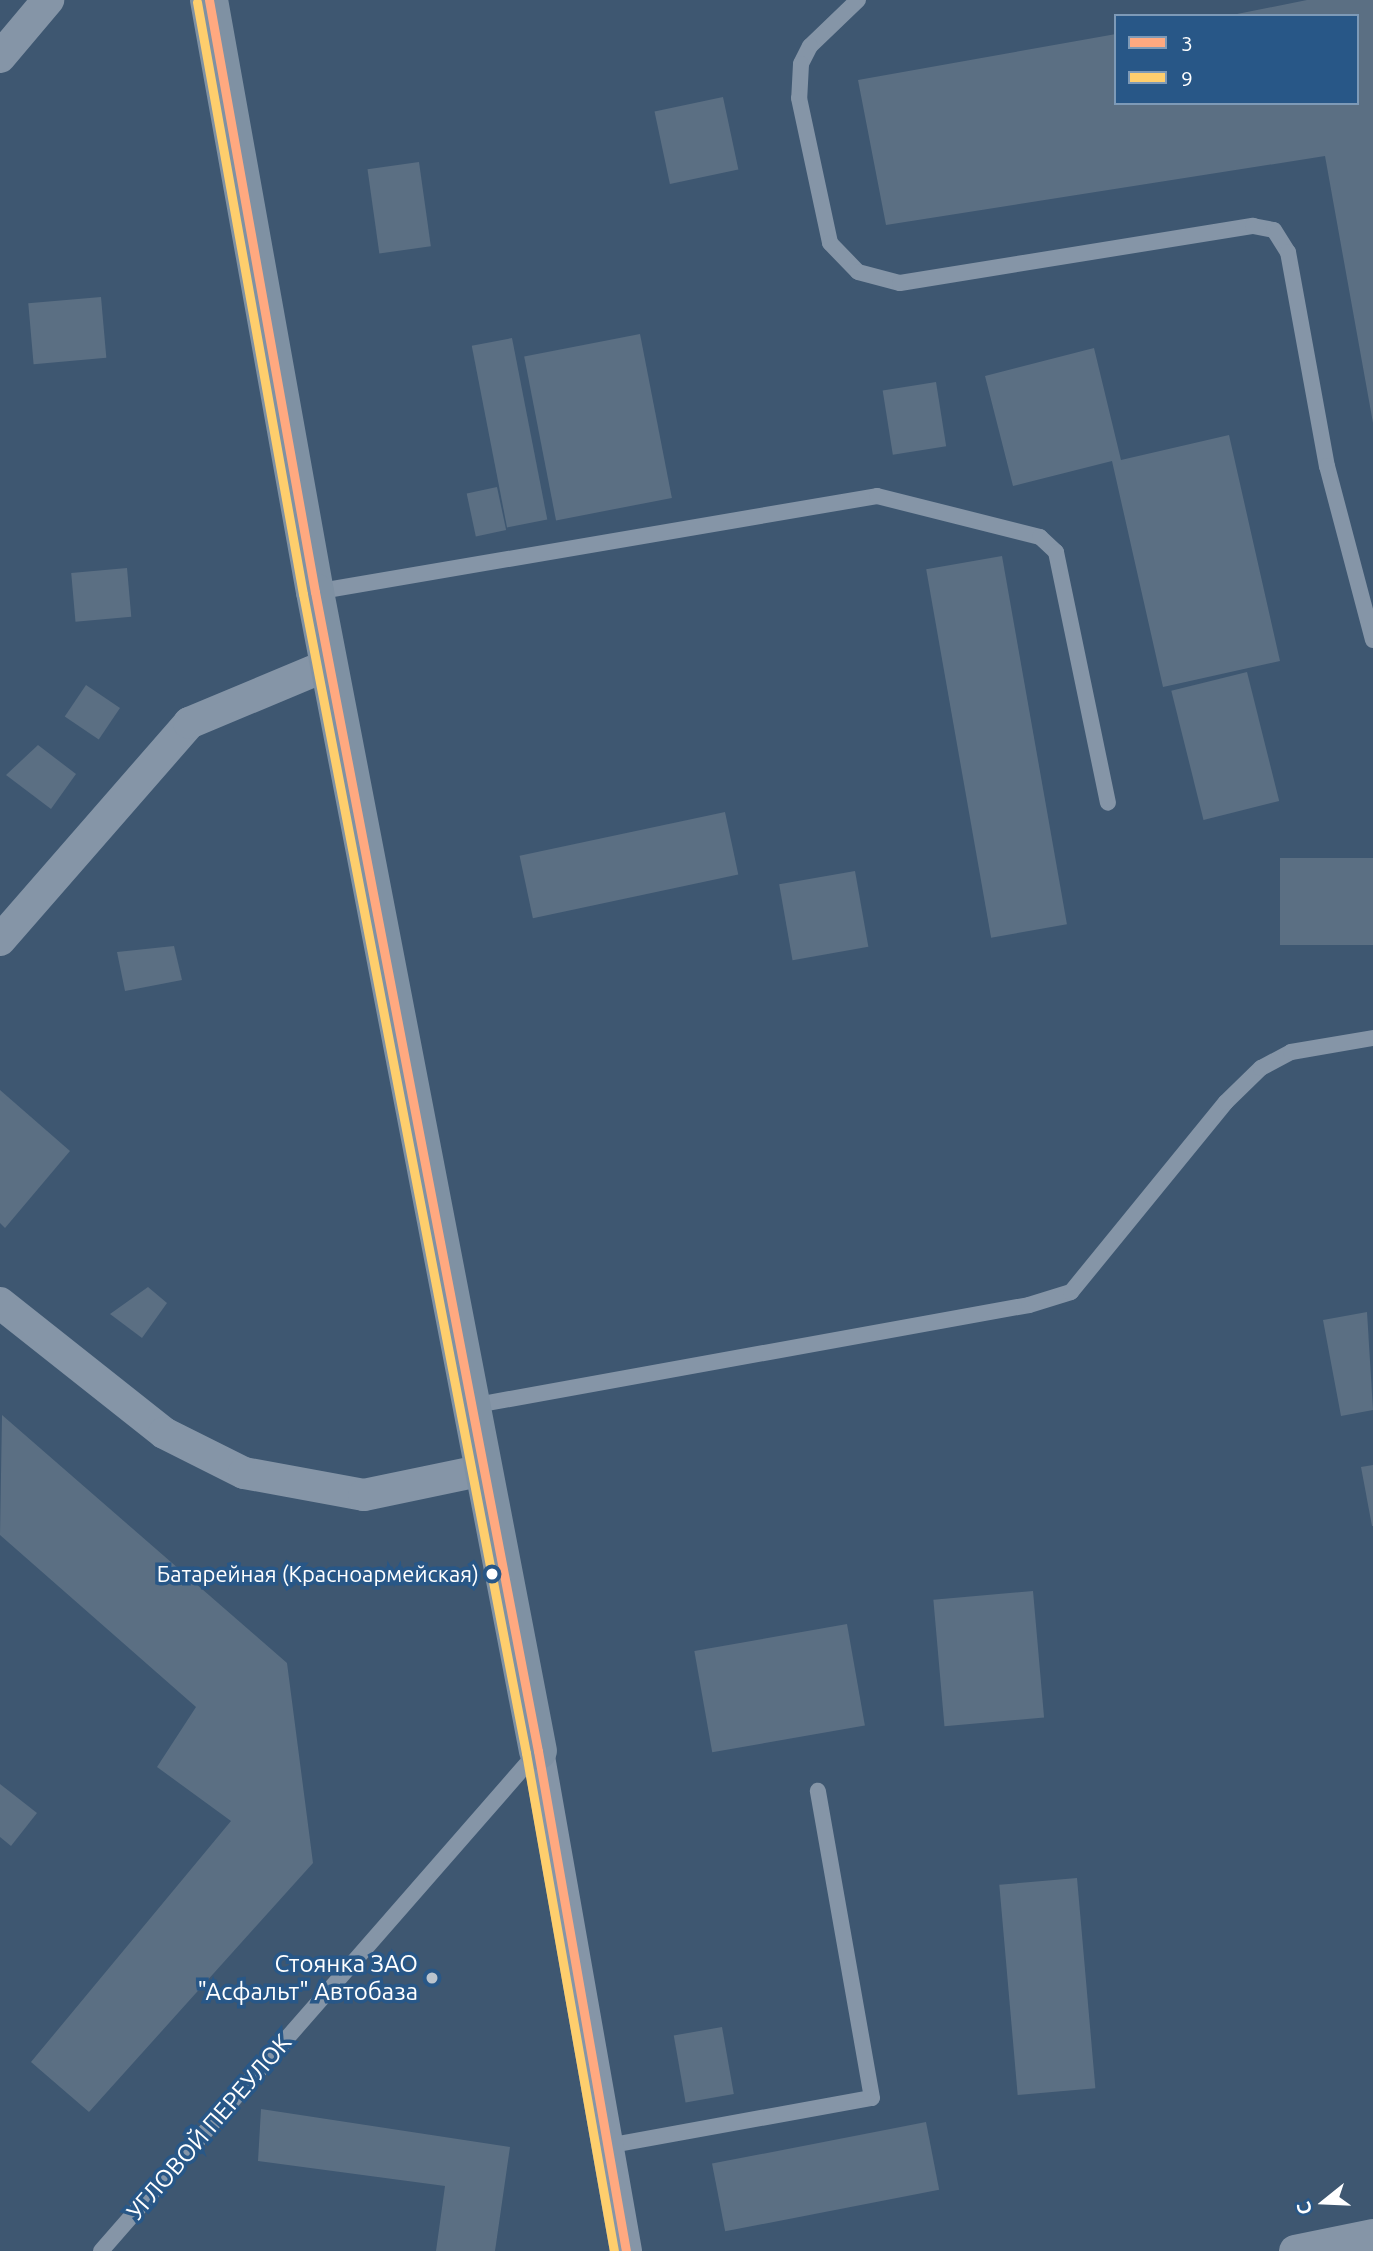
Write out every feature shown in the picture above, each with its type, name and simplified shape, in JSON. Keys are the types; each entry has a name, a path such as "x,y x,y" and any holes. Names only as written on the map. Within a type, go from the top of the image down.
{"street":[{"path":"0,57 48,0"},
{"path":"209,0 315,592 538,1751 626,2251"},
{"path":"0,940 189,723 330,664"},
{"path":"0,1303 164,1433 244,1473 364,1495 484,1470"},
{"path":"1295,2251 1373,2235"}],"lane":[{"path":"858,0 810,46 801,64 799,98 830,243 858,272 900,283 1253,226 1274,230 1288,252 1327,466 1373,640"},
{"path":"315,592 877,496 1040,537 1056,552 1108,803"},
{"path":"471,1406 1029,1306 1071,1292 1226,1102 1261,1068 1291,1052 1373,1038"},
{"name":"УГЛОВОЙ ПЕРЕУЛОК","path":"101,2251 538,1751"},
{"path":"607,2146 872,2098 818,1791"}],"building":[{"path":"1307,0 1373,0 1373,423 1325,156 886,225 858,80 1114,34 1114,105 1359,105 1359,14 1237,14"},
{"path":"723,97 738,169 670,184 655,112"},
{"path":"419,162 431,246 379,253 368,169"},
{"path":"101,297 106,358 34,364 28,303"},
{"path":"640,334 672,498 556,520 524,357"},
{"path":"512,338 547,520 507,527 472,346"},
{"path":"1094,348 1121,460 1229,435 1280,661 1163,687 1112,461 1013,486 985,376"},
{"path":"936,382 946,446 893,455 883,390"},
{"path":"497,487 506,530 476,536 467,493"},
{"path":"1002,556 1067,924 991,938 926,569"},
{"path":"127,568 131,617 75,622 71,573"},
{"path":"1247,672 1279,801 1203,820 1171,691"},
{"path":"86,685 120,708 99,739 65,717"},
{"path":"38,745 76,774 51,809 6,775"},
{"path":"725,812 738,875 533,918 520,856"},
{"path":"1280,858 1373,858 1373,945 1280,945"},
{"path":"855,871 868,947 793,960 779,884"},
{"path":"174,946 182,980 125,991 117,952"},
{"path":"0,1090 70,1151 5,1228 0,1223"},
{"path":"148,1287 167,1303 142,1338 110,1314"},
{"path":"1367,1312 1373,1410 1341,1416 1323,1320"},
{"path":"2,1415 287,1663 313,1863 89,2112 31,2062 231,1821 157,1767 196,1707 0,1535"},
{"path":"1373,1465 1373,1526 1372,1526 1361,1467"},
{"path":"1033,1591 1044,1718 944,1726 933,1600"},
{"path":"847,1624 865,1725 712,1752 694,1651"},
{"path":"0,1784 37,1813 11,1846 0,1837"},
{"path":"1077,1878 1095,2088 1018,2095 999,1885"},
{"path":"722,2027 734,2094 686,2102 674,2036"},
{"path":"261,2109 510,2147 495,2251 436,2251 445,2186 258,2161"},
{"path":"926,2122 939,2190 725,2231 712,2164"}],"transit line":[{"name":"3","path":"209,0 315,592 538,1751 626,2251"},
{"name":"9","path":"197,2 303,594 526,1753 614,2251"}],"place":[{"name":"Батарейная (Красноармейская)","path":"492,1574"},
{"name":"Стоянка ЗАО \"Асфальт\" Автобаза","path":"432,1978"}]}
